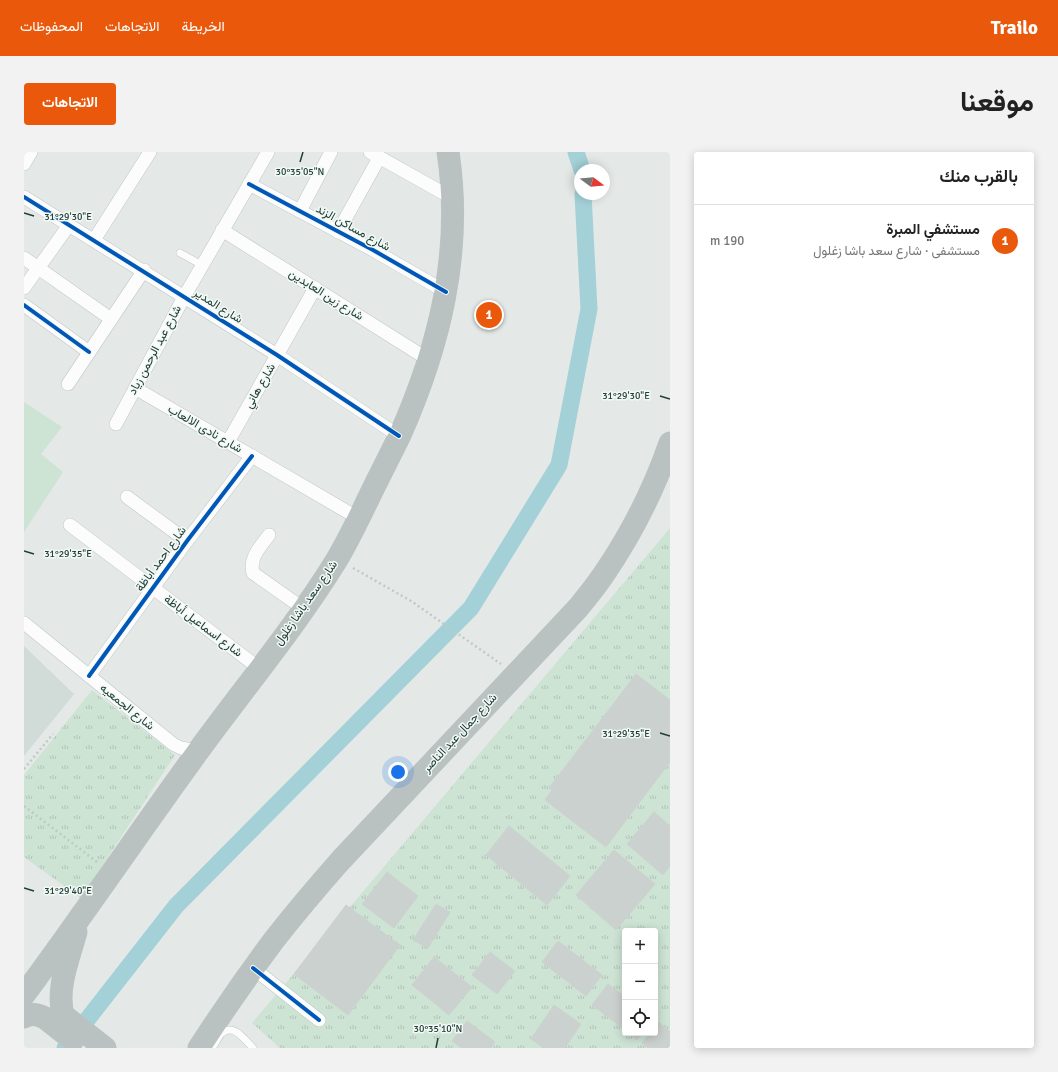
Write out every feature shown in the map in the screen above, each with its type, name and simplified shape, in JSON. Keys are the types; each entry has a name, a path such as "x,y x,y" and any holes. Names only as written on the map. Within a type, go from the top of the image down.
{"highway":[{"name":"شارع سعد باشا زغلول","path":"24,995 198,752 304,609 337,559 358,518 399,436 429,360 439,327 446,292 452,230 452,198 448,152"},
{"name":"شارع جمال عبد الناصر","path":"199,1048 212,1038 253,968 296,913 341,860 578,608 604,575 627,539 666,464 670,443"},
{"path":"56,1018 61,1006 63,983 80,918"},
{"path":"24,1017 34,1014 56,1018 105,1048"},
{"path":"56,1018 83,1048"},
{"path":"184,1048 212,1038"}],"street":[{"path":"24,164 32,152"},
{"path":"94,240 150,152"},
{"name":"شارع عبد الرحمن زياد","path":"116,424 184,297 268,152"},
{"path":"300,211 331,152"},
{"path":"338,232 374,155 452,198"},
{"name":"شارع مساكن الزند","path":"249,184 446,292"},
{"name":"شارع المدير","path":"24,197 144,270 184,297 277,355 399,436"},
{"path":"24,288 69,225"},
{"name":"شارع زين العابدين","path":"222,230 429,360"},
{"path":"24,258 111,319"},
{"path":"68,384 144,270"},
{"name":"شارع هاني","path":"228,442 315,288"},
{"path":"24,305 89,352"},
{"name":"شارع نادى الالعاب","path":"135,388 358,518"},
{"name":"شارع احمد أباظة","path":"89,676 187,541 252,456"},
{"path":"127,497 187,541"},
{"name":"شارع اسماعيل أباظة","path":"70,525 260,669"},
{"path":"269,535 253,558 252,567 254,574 304,609"},
{"name":"شارع الجمعيه","path":"24,624 173,744 181,748 198,752"},
{"path":"253,968 319,1020"}],"lane":[{"path":"180,253 202,265"},
{"path":"212,1038 227,1030 233,1030 253,1048"}],"path":[{"path":"337,559 411,601 486,653"},
{"path":"24,769 53,734"},
{"path":"24,806 112,874"}],"shaded area":[{"path":"24,646 74,694 24,756"}],"green space":[{"path":"24,402 62,427 41,454 63,472 24,532"},
{"path":"670,528 670,1048 280,1048 252,1023"},
{"path":"92,690 175,755 81,898 24,857 24,775"}],"building":[{"path":"636,674 670,700 670,762 606,847 545,800 552,790 549,788"},
{"path":"654,812 670,826 670,866 663,875 627,844"},
{"path":"509,826 570,876 547,905 486,855"},
{"path":"614,850 655,884 616,930 576,895"},
{"path":"387,872 418,896 394,928 362,904"},
{"path":"436,904 450,912 428,948 413,940"},
{"path":"346,905 400,945 348,1015 294,974"},
{"path":"558,941 602,975 586,996 542,962"},
{"path":"490,952 515,971 497,994 472,975"},
{"path":"434,957 472,987 449,1015 412,985"},
{"path":"608,984 622,995 622,1028 592,1005"},
{"path":"554,1005 581,1024 565,1048 544,1048 531,1039"},
{"path":"467,1021 495,1042 491,1048 462,1048 452,1041"},
{"path":"659,1022 670,1032 670,1048 648,1048 642,1043 648,1036 658,1036"},
{"path":"632,1036 640,1036 637,1040"}],"waterway":[{"path":"576,152 580,164"},
{"path":"65,1048 176,906 471,608 559,465 589,309 583,200"}],"cycle path":[{"path":"249,184 373,250 446,292"},
{"path":"24,197 277,355 399,436"},
{"path":"24,305 89,352"},
{"path":"89,676 187,541 252,456"},
{"path":"253,968 319,1020"}],"place":[{"name":"مستشفي المبرة","path":"489,315"}]}
